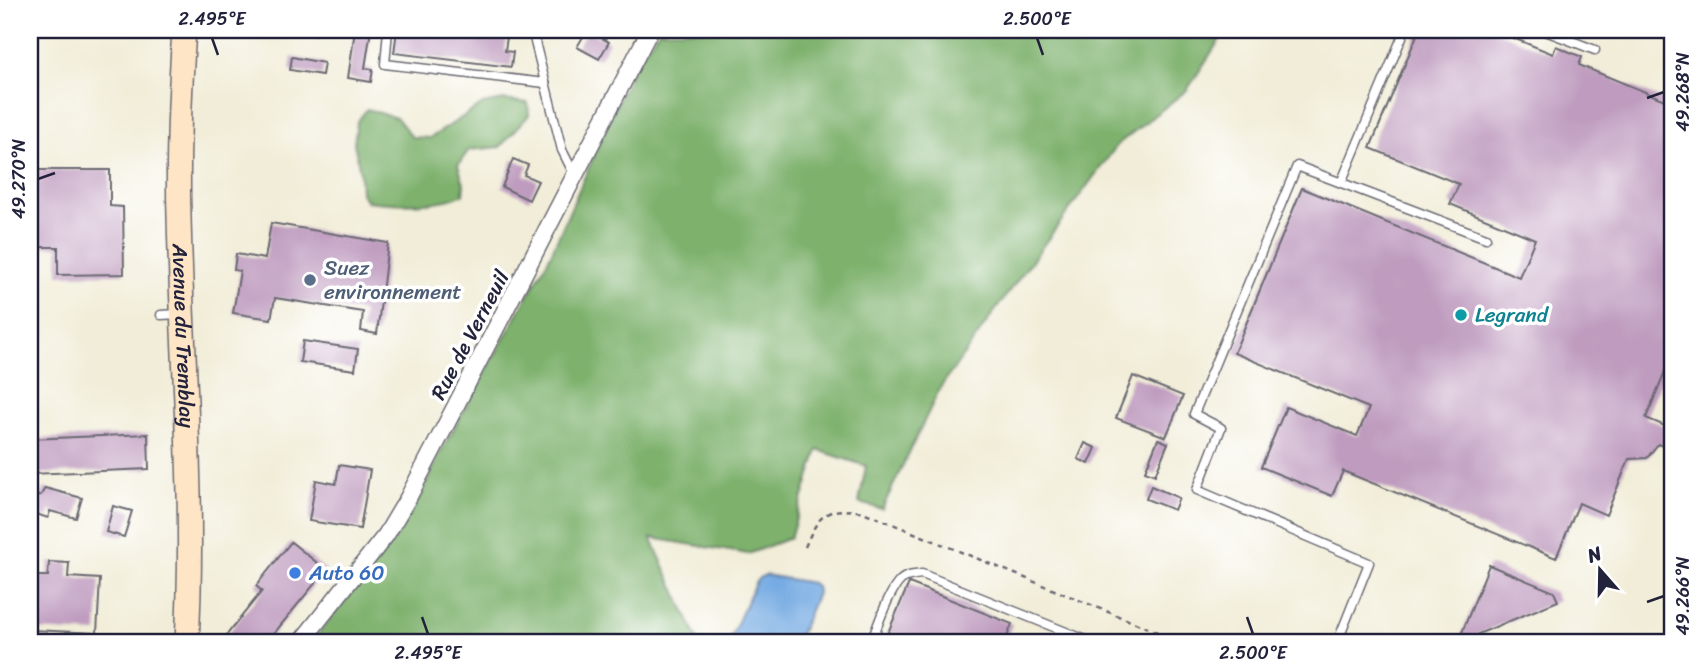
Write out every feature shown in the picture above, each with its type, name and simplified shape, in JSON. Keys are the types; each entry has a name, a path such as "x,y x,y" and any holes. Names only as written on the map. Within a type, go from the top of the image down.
{"main road":[{"name":"Avenue du Tremblay","path":"184,30 172,314 191,518 187,642"}],"street":[{"name":"Rue de Verneuil","path":"301,642 374,550 404,505 650,30"}],"lane":[{"path":"300,30 314,30"},
{"path":"388,30 385,64 545,83"},
{"path":"532,30 562,150 576,177"},
{"path":"1341,183 1405,30"},
{"path":"1544,30 1595,50"},
{"path":"1340,642 1341,633 1369,563 1197,490 1221,428 1194,414 1297,166 1486,238"},
{"path":"871,642 894,589 909,575 922,574 1091,642"}],"path":[{"path":"805,547 816,521 830,512 845,509 863,512 1182,642"}],"green space":[{"path":"659,30 1226,30 1187,90 1118,144 1000,304 940,388 882,509 859,503 866,466 818,450 790,538 748,554 651,538 699,642 312,642 397,535 421,496 438,457 549,258 633,67"},
{"path":"504,100 528,103 529,115 500,147 469,150 458,165 464,184 463,194 442,201 403,204 367,201 361,193 354,143 357,122 367,109 397,118 412,137 430,138 483,104"}],"water":[{"path":"765,575 816,586 817,593 797,642 729,642 755,583"}],"building":[{"path":"355,30 371,30 365,68 373,69 371,82 348,78"},
{"path":"397,30 508,30 505,51 513,52 511,67 394,53"},
{"path":"587,30 609,42 599,59 577,47"},
{"name":"Legrand","path":"1419,30 1493,30 1553,54 1556,46 1582,57 1579,65 1672,103 1672,354 1646,418 1672,429 1672,450 1658,444 1647,458 1629,459 1606,515 1579,503 1556,558 1343,471 1332,496 1261,467 1286,407 1357,436 1369,408 1234,353 1302,188 1519,277 1535,239 1450,204 1459,184 1370,148"},
{"path":"292,57 324,63 322,75 290,70"},
{"path":"513,159 528,165 524,175 538,181 529,200 502,187"},
{"path":"30,170 110,170 110,206 123,207 124,274 58,275 58,247 30,247"},
{"name":"Suez environnement","path":"271,223 388,243 377,334 361,331 363,312 275,298 271,319 233,313 240,271 234,270 236,254 265,259"},
{"path":"303,341 358,349 355,370 300,362"},
{"path":"1133,376 1183,396 1166,437 1116,418"},
{"path":"148,434 149,469 30,474 30,439"},
{"path":"1158,439 1168,443 1155,475 1145,471"},
{"path":"1085,443 1096,448 1089,464 1078,459"},
{"path":"339,465 370,470 360,529 309,521 316,480 336,484"},
{"path":"1151,486 1179,498 1174,510 1146,499"},
{"path":"45,488 82,498 76,518 50,511 48,518 30,512 31,499 41,495"},
{"path":"113,506 132,511 124,537 106,532"},
{"path":"291,542 326,570 267,642 221,642 262,591 256,586"},
{"path":"49,562 69,563 68,577 100,579 97,633 32,630 35,576 48,576"},
{"path":"1489,565 1554,592 1558,601 1478,634 1475,641 1461,635"},
{"path":"909,583 1012,624 1005,642 884,642"}],"place":[{"name":"Suez environnement","path":"310,280"},
{"name":"Legrand","path":"1461,315"},
{"name":"Auto 60","path":"295,573"}]}
